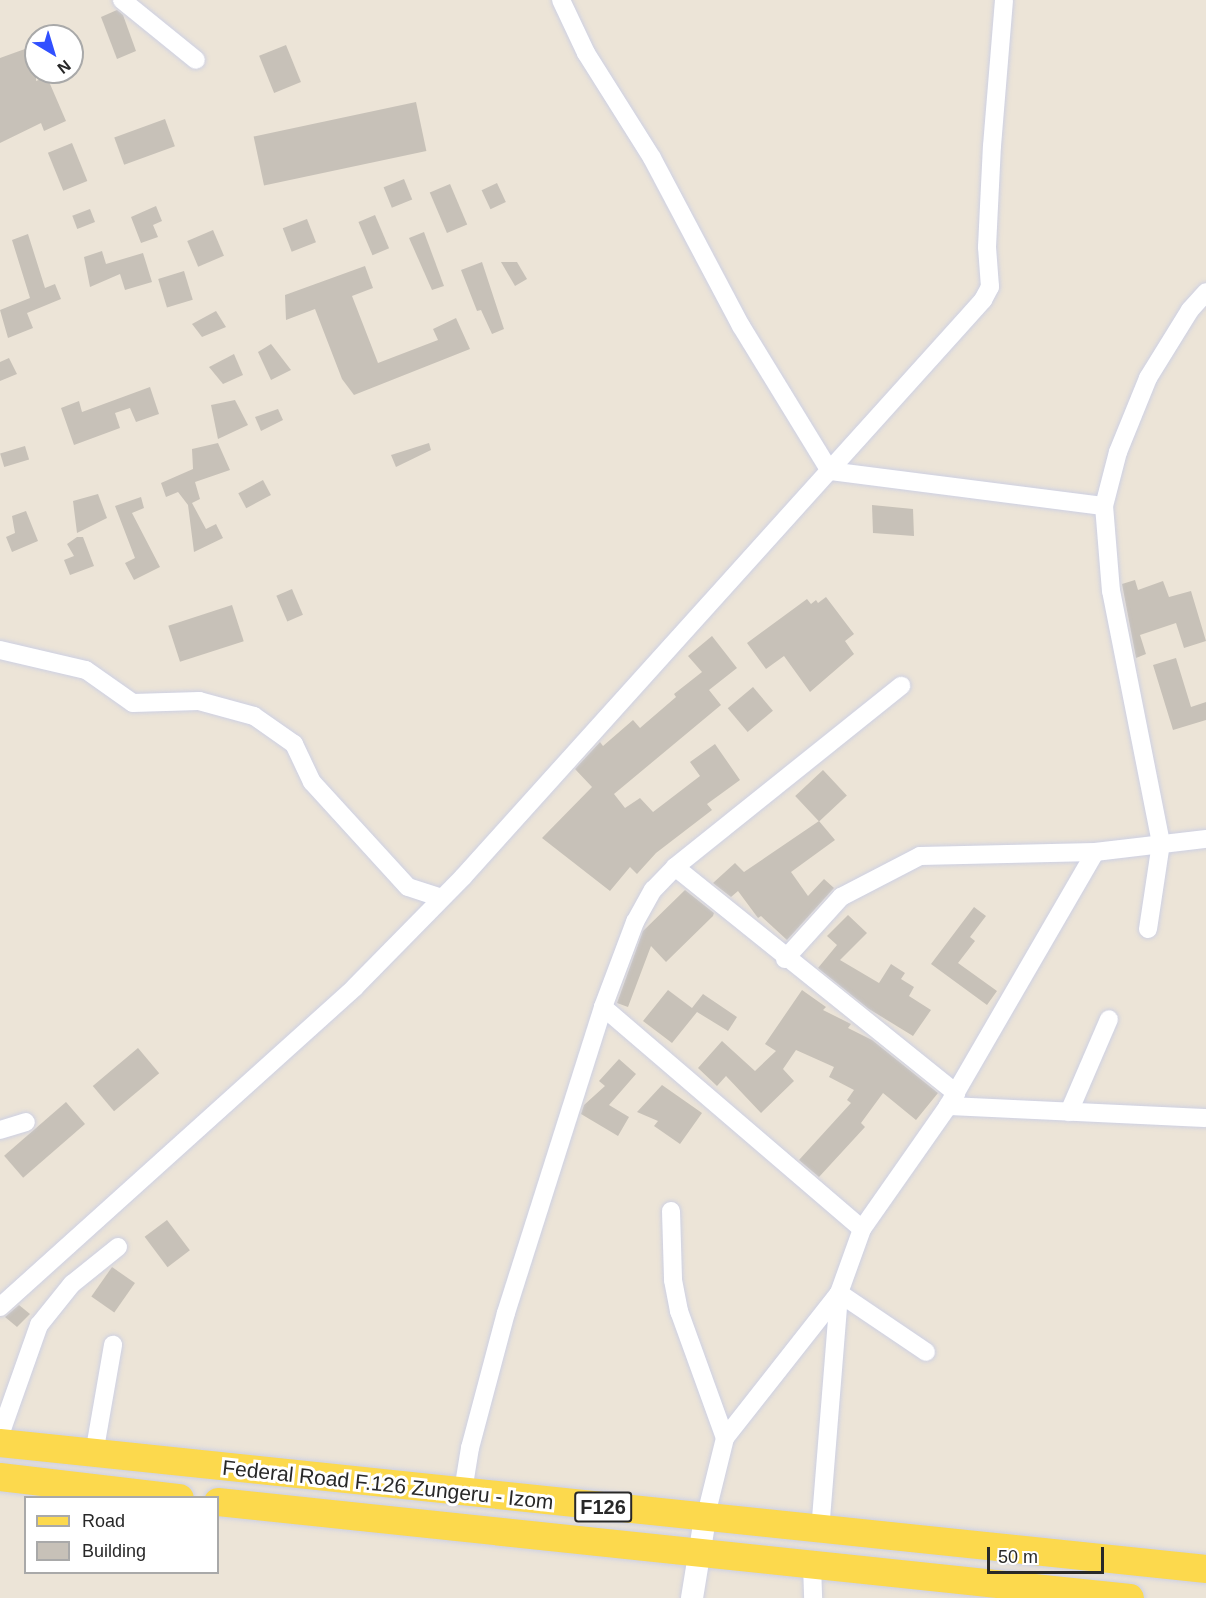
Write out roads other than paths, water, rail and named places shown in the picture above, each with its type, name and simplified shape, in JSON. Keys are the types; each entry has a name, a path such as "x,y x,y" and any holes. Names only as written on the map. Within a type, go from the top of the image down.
{"main road":[{"name":"Federal Road F.126 Zungeru - Izom","path":"0,1443 463,1491 705,1519 1206,1569"},
{"path":"0,1477 171,1496"},
{"name":"Federal Road F.126 Zungeru - Izom","path":"219,1502 1080,1596 1130,1598"}],"street":[{"path":"122,0 196,60"},
{"path":"561,0 586,53 652,158 741,326 830,471"},
{"path":"0,1307 355,987 552,783 830,471 902,386 983,300 990,287 987,247 992,146 1004,0"},
{"path":"1148,930 1161,843 1111,591 1104,506 1118,452 1148,378 1190,310 1206,292"},
{"path":"830,471 1104,506"},
{"path":"0,650 86,670 133,703 199,701 254,716 289,739 312,782 408,887 441,898"},
{"path":"463,1491 470,1448 506,1312 603,1007 635,922 653,890 675,867 901,686"},
{"path":"785,959 841,897 907,860 934,854 1095,852 1206,839"},
{"path":"820,1531 839,1293 862,1229 952,1099 1095,852"},
{"path":"675,867 952,1099 1069,1112 1206,1118"},
{"path":"603,1007 862,1229"},
{"path":"1069,1112 1109,1020"},
{"path":"0,1130 26,1122"},
{"path":"671,1210 678,1304 724,1438"},
{"path":"0,1435 39,1325 72,1284 118,1247"},
{"path":"692,1598 705,1519 724,1438 839,1293"},
{"path":"839,1293 926,1352"},
{"path":"94,1454 113,1345"},
{"path":"812,1565 813,1598"}]}
